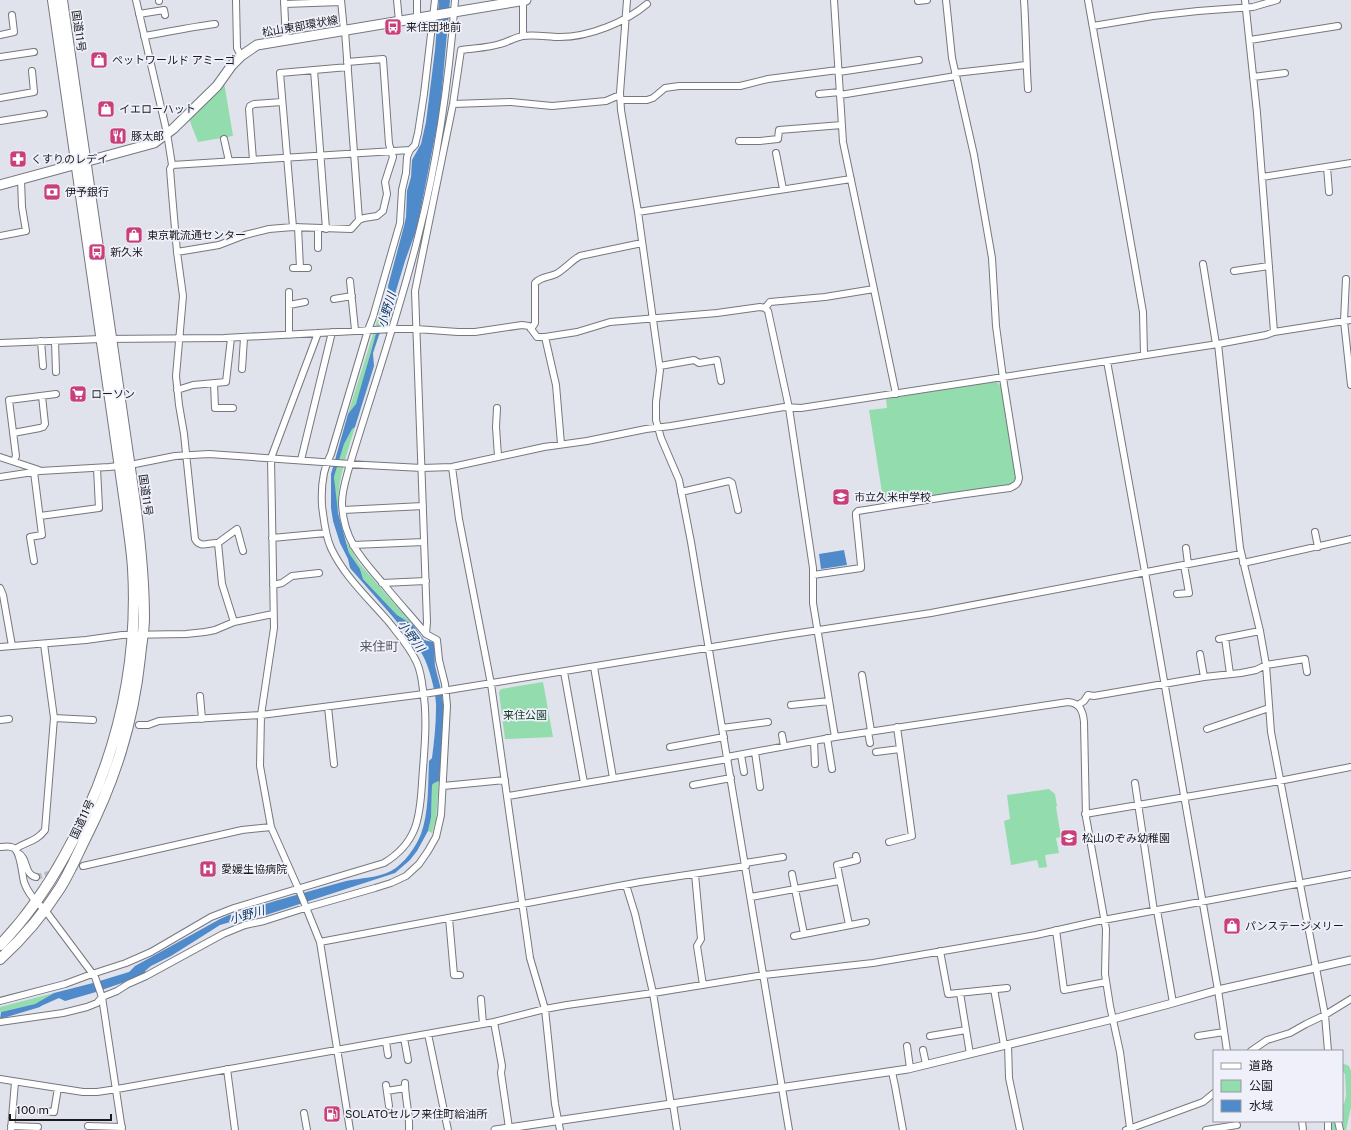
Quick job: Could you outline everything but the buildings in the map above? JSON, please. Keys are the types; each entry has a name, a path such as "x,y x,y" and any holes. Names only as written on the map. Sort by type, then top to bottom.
{"highway":[{"name":"国道11号","path":"0,945 21,922 52,878 79,830 102,778 115,739 138,634 144,619 142,564 130,465 106,339 76,164 52,0"},
{"name":"国道11号","path":"0,959 45,910 61,887 70,870 98,812 113,776 125,740 135,696 138,634 133,568 119,466 86,161 62,0"}],"main road":[{"name":"松山東部環状線","path":"0,185 154,143 167,133 217,86 232,65 241,56 257,45 454,12 498,2 524,0"}],"street":[{"path":"136,0 167,133 172,165 170,169 177,252 183,296 176,376 184,434 195,539 200,545 213,542 218,543 237,529 243,551"},
{"path":"236,0 237,48 241,56"},
{"path":"398,0 399,21"},
{"path":"417,0 417,18"},
{"path":"0,1001 65,984 126,963 151,952 199,923 222,912 384,864 397,854 409,841 416,827 420,811 426,719 426,694 422,678 418,664 407,645 340,563 331,547 326,533 322,485 327,462 373,317 400,223 402,190 406,173 407,157 410,150 415,145 418,133 435,0"},
{"path":"0,1022 63,1013 87,1007 96,1003 102,995 117,991 222,934 305,906 391,883 406,876 419,864 436,837 441,815 447,728 445,691 437,640 426,634 358,555 346,528 343,510 343,491 349,464 418,237 432,177 444,107 455,0"},
{"path":"523,36 524,0"},
{"path":"627,0 620,98 660,366 656,410 658,428 679,480 691,542 789,1130"},
{"path":"834,0 843,142 896,394"},
{"path":"918,2 928,0"},
{"path":"813,575 861,568 856,516 858,511 935,500 965,493 1010,488 1016,485 1019,478 996,326 992,258 974,155 955,75 946,0"},
{"path":"1024,0 1028,89"},
{"path":"1088,0 1143,312 1144,355"},
{"path":"1246,0 1274,332"},
{"path":"1093,26 1191,12 1247,8 1277,0"},
{"path":"286,41 284,2 341,1 348,64 359,220"},
{"path":"426,634 426,581 415,284 435,193 461,50 500,45 523,36 571,37 599,30 626,19 648,4"},
{"path":"139,14 164,10 165,16"},
{"path":"0,34 14,32 12,15"},
{"path":"144,36 189,27 215,24"},
{"path":"1250,40 1338,26"},
{"path":"0,57 34,52"},
{"path":"177,252 219,245 245,235 269,229 296,227 318,229 352,229 359,220 377,216 383,212 387,194 386,182 392,157 383,59 314,70 280,73 286,158 296,227 297,268 308,268"},
{"path":"452,104 512,102 552,106 606,101 615,97 646,100 653,98 665,88 679,86 740,86 768,79 919,60"},
{"path":"819,94 840,94 1026,65"},
{"path":"314,70 326,228"},
{"path":"0,98 34,92 32,71"},
{"path":"1253,77 1285,73"},
{"path":"253,160 250,106 254,104 282,102"},
{"path":"0,121 44,114"},
{"path":"739,141 778,139 779,130 842,125"},
{"path":"224,139 229,161"},
{"path":"172,165 410,150"},
{"path":"776,153 783,189"},
{"path":"1262,177 1351,163"},
{"path":"1327,166 1329,192"},
{"path":"0,236 26,231 22,207 21,179"},
{"path":"638,212 783,189 851,180"},
{"path":"318,229 318,248"},
{"path":"531,329 535,323 535,283 540,278 554,275 572,260 580,256 642,243"},
{"path":"1203,264 1217,344 1241,554 1260,631 1266,665 1271,732 1317,968 1328,1034 1328,1050"},
{"path":"1234,271 1269,266"},
{"path":"1346,279 1344,321 1351,385"},
{"path":"350,281 354,330"},
{"path":"0,343 106,339 179,340 244,338 354,330 390,329 475,332 522,325 529,326 537,337 545,337 577,332 610,322 637,318 653,318 765,308 770,302 825,297 874,289"},
{"path":"289,292 289,335"},
{"path":"334,299 352,296"},
{"path":"289,305 305,302"},
{"path":"765,308 768,310 789,408 813,568 813,603 835,737"},
{"path":"0,477 37,471 130,465 186,454 228,454 349,464 452,468 524,450 587,441 748,412 784,407 801,408 1003,378 1217,344 1266,335 1274,332 1351,320"},
{"path":"301,460 332,332"},
{"path":"318,333 271,458 274,628 261,715 260,766 270,827 320,942 336,1050 350,1130"},
{"path":"545,337 556,386 561,444"},
{"path":"177,390 193,385 226,382 231,338"},
{"path":"242,369 244,338"},
{"path":"41,341 43,366"},
{"path":"55,341 56,372"},
{"path":"660,366 694,360 699,363 717,360 721,381"},
{"path":"1107,361 1165,685 1218,990 1227,1050"},
{"path":"214,383 215,408 229,410"},
{"path":"14,461 16,456 9,400 56,394"},
{"path":"13,433 43,427 45,424 42,396"},
{"path":"497,408 496,426 498,456"},
{"path":"0,457 14,461 37,471"},
{"path":"40,516 99,508 97,468"},
{"path":"452,468 459,519 491,684 530,958 544,1009 555,1104 560,1130"},
{"path":"34,561 30,537 42,535 37,471"},
{"path":"681,492 729,481 732,483 738,510"},
{"path":"343,510 423,506"},
{"path":"1315,532 1318,546"},
{"path":"272,538 326,533"},
{"path":"1244,563 1351,539"},
{"path":"353,545 424,542"},
{"path":"218,543 222,584 234,622"},
{"path":"1177,594 1189,593 1186,548"},
{"path":"139,725 148,725 159,721 261,715 426,694 491,684 931,613 1241,554"},
{"path":"273,585 282,583 292,576 319,573"},
{"path":"382,583 426,581"},
{"path":"0,588 3,594 12,646"},
{"path":"0,647 86,640 110,636 205,632 215,630 234,622 273,614"},
{"path":"1230,674 1222,639 1260,631"},
{"path":"44,644 54,718 45,830 40,837 21,845 17,851 24,883 29,894 45,910 93,975 102,995 122,1128 88,1126"},
{"path":"1200,654 1204,677"},
{"path":"1078,705 1084,701 1088,695 1094,696 1165,685 1204,677 1256,670 1266,665 1305,659 1307,672"},
{"path":"594,667 613,778"},
{"path":"564,672 584,783"},
{"path":"862,675 870,743"},
{"path":"200,696 202,719"},
{"path":"791,705 829,701"},
{"path":"508,796 727,758 827,738 1074,702 1078,705 1083,714 1085,814 1106,929 1104,962 1106,982 1120,1052 1128,1129 1203,1102 1213,1094"},
{"path":"328,707 334,764"},
{"path":"1207,729 1269,708"},
{"path":"54,718 93,720"},
{"path":"0,720 9,719"},
{"path":"722,728 768,722"},
{"path":"889,842 912,836 897,728"},
{"path":"782,735 784,746"},
{"path":"670,747 724,738"},
{"path":"827,738 832,769"},
{"path":"814,741 815,764"},
{"path":"876,752 900,749"},
{"path":"755,752 760,787"},
{"path":"741,755 744,772"},
{"path":"1085,814 1281,781 1351,767"},
{"path":"693,785 731,778"},
{"path":"443,786 505,780"},
{"path":"1135,783 1173,1003"},
{"path":"83,866 242,830 270,827"},
{"path":"0,847 11,846 22,855 29,873 36,877"},
{"path":"849,925 837,865 857,860 856,856"},
{"path":"320,942 783,857"},
{"path":"695,874 701,939 697,946 703,985"},
{"path":"792,874 804,934"},
{"path":"0,1079 83,1092 97,1092 117,1089 494,1022 544,1009 653,993 764,974 873,962 940,951 1351,874"},
{"path":"751,897 839,881"},
{"path":"626,885 635,914 653,993 677,1130"},
{"path":"449,918 454,975 460,974"},
{"path":"794,936 866,922"},
{"path":"1056,930 1064,990 1106,982"},
{"path":"940,951 948,994 1007,988"},
{"path":"495,1130 892,1072 1113,1019 1218,990 1351,960"},
{"path":"994,989 1006,1045 1009,1078 1020,1130"},
{"path":"960,993 970,1054"},
{"path":"481,999 483,1024"},
{"path":"1252,1050 1267,1040 1290,1033 1325,1015 1351,999"},
{"path":"494,1022 502,1066 501,1073 509,1128"},
{"path":"930,1036 966,1030"},
{"path":"1198,1036 1224,1032"},
{"path":"428,1034 448,1130"},
{"path":"404,1038 408,1060"},
{"path":"386,1042 388,1055"},
{"path":"907,1046 910,1068"},
{"path":"923,1050 926,1064"},
{"path":"227,1069 235,1130"},
{"path":"892,1072 896,1086 903,1130"},
{"path":"15,1082 11,1128 38,1127"},
{"path":"389,1106 386,1088 405,1086 409,1130"},
{"path":"41,1111 54,1112 58,1088"},
{"path":"304,1114 307,1130"},
{"path":"1206,1130 1237,1126"}],"green space":[{"path":"224,82 233,136 198,142 189,119 216,94"},
{"path":"388,286 389,294 386,310 373,344 361,391 355,405 348,414"},
{"path":"996,381 1001,386 1017,476 1015,482 1010,485 962,491 941,496 884,505 869,410 887,408 886,399"},
{"path":"355,427 340,483 338,505 339,517 334,477 344,444 352,428"},
{"path":"346,541 359,563 413,625 397,615 363,579 360,569 349,553"},
{"name":"来住公園","path":"543,682 553,737 505,739 499,692 501,689"},
{"path":"439,781 436,819 432,833 428,831 431,818 432,785"},
{"path":"1049,789 1055,794 1057,806 1061,837 1056,838 1059,853 1045,855 1047,867 1039,868 1037,860 1011,865 1004,821 1010,819 1007,795"},
{"path":"54,993 35,1004 0,1012 0,1007"},
{"path":"1343,1063 1349,1066 1351,1071 1351,1107 1346,1130 1331,1130 1331,1122 1343,1122 1343,1106 1346,1096 1345,1074 1343,1072"}],"water":[{"name":"小野川","path":"439,0 450,0 440,111 417,228 405,261 386,324 379,335 373,353 374,366 355,427 352,429 344,444 334,477 338,513 349,553 360,569 363,579 397,615 413,625 424,640 433,642 434,645 435,666 441,689 444,723 439,781 432,785 431,818 428,831 417,851 410,860 395,873 266,915 248,917 220,925 171,956 151,966 145,971 146,973 96,992 65,1001 59,998 40,1007 0,1019 1,1012 35,1004 54,993 129,972 135,966 229,915 245,912 261,905 346,881 375,876 391,871 405,860 413,850 421,834 427,807 429,761 432,758 436,714 436,702 431,678 426,662 420,651 393,617 350,568 333,521 331,508 331,474 348,414 356,404 376,334 382,322 389,293 388,286 406,217 407,191 411,177 412,160 421,144 426,122 435,50"},
{"path":"844,550 847,565 821,569 819,554"}],"tunnel":[{"path":"36,877 83,866"}],"place":[{"name":"来住団地前","path":"393,27"},
{"name":"ペットワールド アミーゴ","path":"99,60"},
{"name":"イエローハット","path":"106,109"},
{"name":"豚太郎","path":"118,136"},
{"name":"くすりのレデイ","path":"18,159"},
{"name":"伊予銀行","path":"52,192"},
{"name":"東京靴流通センター","path":"134,235"},
{"name":"新久米","path":"97,252"},
{"name":"ローソン","path":"78,394"},
{"name":"市立久米中学校","path":"841,497"},
{"name":"松山のぞみ幼稚園","path":"1069,838"},
{"name":"愛媛生協病院","path":"208,869"},
{"name":"パンステージメリー","path":"1232,926"},
{"name":"SOLATOセルフ来住町給油所","path":"332,1114"}],"district":[{"name":"来住町","path":"379,646"}]}
